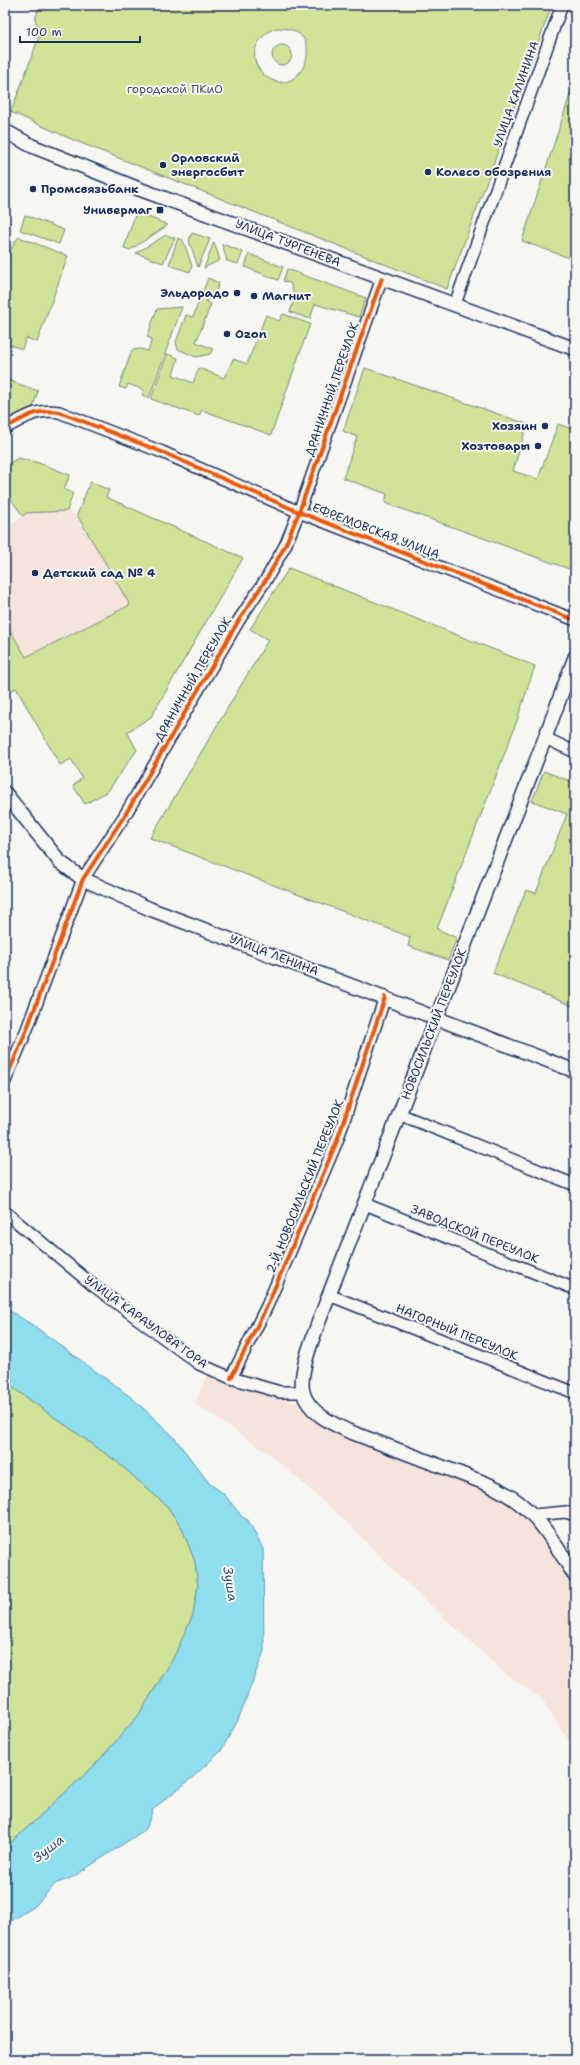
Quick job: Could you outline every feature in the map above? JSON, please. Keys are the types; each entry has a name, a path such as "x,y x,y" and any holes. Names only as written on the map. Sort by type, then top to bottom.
{"main road":[{"name":"УЛИЦА ТУРГЕНЕВА","path":"5,131 32,146 140,189 575,349"},
{"name":"НОВОСИЛЬСКИЙ ПЕРЕУЛОК","path":"303,1392 302,1372 329,1296 575,657"},
{"name":"УЛИЦА ЛЕНИНА","path":"5,793 60,862 83,879 150,909 385,997 575,1071"},
{"path":"303,1392 317,1413 327,1421 348,1431 499,1489 523,1504 553,1540 575,1576"}],"street":[{"name":"УЛИЦА КАЛИНИНА","path":"455,304 562,5"},
{"name":"ДРАНИЧНЫЙ ПЕРЕУЛОК","path":"5,1081 27,1029 83,879 125,815 239,620 267,578 285,546 299,512 382,278"},
{"name":"ЕФРЕМОВСКАЯ УЛИЦА","path":"5,428 36,412 47,410 59,412 162,452 299,512 575,620"},
{"path":"545,738 575,752"},
{"name":"2-Й НОВОСИЛЬСКИЙ ПЕРЕУЛОК","path":"231,1378 267,1306 337,1141 385,997"},
{"path":"400,1114 575,1185"},
{"name":"ЗАВОДСКОЙ ПЕРЕУЛОК","path":"365,1204 575,1289"},
{"name":"УЛИЦА КАРАУЛОВА ГОРА","path":"5,1212 94,1286 193,1359 231,1378 280,1392 303,1392"},
{"name":"НАГОРНЫЙ ПЕРЕУЛОК","path":"329,1296 575,1393"},
{"path":"533,1515 566,1512 575,1515"}],"shaded area":[{"path":"67,511 77,515 130,605 26,657 5,622 5,529 26,513"},
{"path":"208,1372 299,1404 314,1420 337,1435 487,1491 518,1508 535,1525 575,1589 575,1750 542,1699 505,1673 405,1582 346,1521 271,1455 195,1404"}],"green space":[{"name":"городской ПКиО","path":"40,5 552,5 447,289 71,139 11,112 40,34 35,19","holes":["276,28 294,31 304,39 307,51 305,63 298,74 289,81 276,82 263,74 258,67 255,61 256,47 259,41 269,31"]},
{"path":"282,45 289,48 292,55 289,62 282,65 275,62 272,55 275,48"},
{"path":"575,80 575,260 522,241"},
{"path":"136,212 168,225 130,250 124,248"},
{"path":"25,215 64,230 59,244 20,230"},
{"path":"192,233 210,239 198,267 189,240"},
{"path":"166,235 175,238 163,263 136,253"},
{"path":"19,237 68,256 37,342 26,338 22,349 5,343 4,303 6,271 13,245"},
{"path":"178,238 183,240 192,266 190,272 169,265"},
{"path":"214,242 220,260 204,268"},
{"path":"222,244 243,252 238,264 227,261"},
{"path":"249,254 283,267 278,280 245,267"},
{"path":"287,269 366,298 359,317 315,304 310,319 290,312 295,297 290,283 283,281"},
{"path":"208,278 219,283 215,294 210,292 206,302 211,304 196,342 213,349 210,354 196,357 178,349 176,342 186,315 193,317"},
{"path":"182,307 149,398 142,395 144,390 128,384 126,389 119,387 132,350 140,349 148,351 152,339 147,337 157,309"},
{"path":"283,314 310,324 271,435 202,410 199,416 151,399 167,354 178,358 173,375 193,383 199,368 224,378 233,359 247,364 266,315 279,321"},
{"path":"365,368 527,424 513,471 538,479 558,424 575,430 575,539 572,549 575,550 575,571 385,503 387,494 343,478 357,437 343,431"},
{"path":"5,379 38,391 33,407 6,422"},
{"path":"18,458 39,463 70,475 64,489 73,493 67,511 26,513 23,516 5,491 5,466"},
{"path":"90,482 109,490 106,497 243,558 151,717 127,732 137,750 108,791 85,804 73,786 82,778 71,759 60,765 16,688 7,692 5,690 5,622 26,657 130,605 77,515"},
{"path":"289,568 535,666 514,729 437,929 457,938 448,960 408,946 410,937 150,838 268,640 250,629"},
{"path":"544,771 575,783 575,1007 493,973 526,890 536,893 567,814 532,801"},
{"path":"5,1382 116,1461 167,1506 182,1528 195,1562 198,1586 193,1615 173,1659 138,1716 94,1766 5,1848"}],"water":[{"name":"Зуша","path":"5,1308 34,1326 132,1398 173,1436 209,1483 224,1494 242,1517 248,1520 263,1549 264,1651 238,1720 221,1751 193,1777 153,1809 146,1829 73,1877 55,1884 35,1906 5,1925 5,1848 94,1766 138,1716 173,1659 193,1615 198,1586 195,1562 182,1528 167,1506 116,1461 5,1382"}],"cycle path":[{"path":"5,1081 27,1029 83,879 125,815 239,620 267,578 285,546 299,512 382,278"},
{"path":"5,428 25,417 37,413 44,411 59,412 162,452 299,512 575,620"},
{"path":"231,1378 267,1306 337,1141 385,997"}],"place":[{"name":"Орловский энергосбыт","path":"163,165"},
{"name":"Колесо обозрения","path":"428,172"},
{"name":"Промсвязьбанк","path":"33,189"},
{"name":"Универмаг","path":"160,210"},
{"name":"Эльдорадо","path":"237,293"},
{"name":"Магнит","path":"254,296"},
{"name":"Ozon","path":"227,334"},
{"name":"Хозяин","path":"545,426"},
{"name":"Хозтовары","path":"538,446"},
{"name":"Детский сад № 4","path":"35,573"}]}
